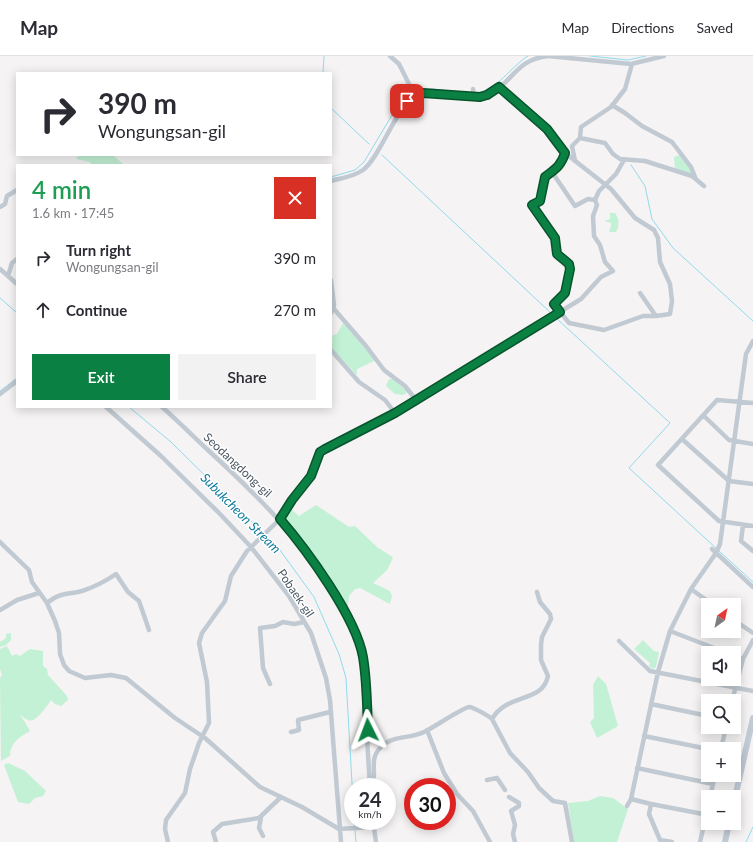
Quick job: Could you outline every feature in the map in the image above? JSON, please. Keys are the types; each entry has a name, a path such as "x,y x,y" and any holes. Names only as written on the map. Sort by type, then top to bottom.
{"street":[{"path":"390,56 399,64 414,93"},
{"path":"332,181 348,177 364,169 372,159 403,106 414,93 474,96 487,95 499,87 526,62 538,57 548,56 632,64 664,56"},
{"path":"575,161 572,146 580,138 582,126 612,106 625,89 632,64"},
{"path":"499,87 547,129 565,153 606,185 630,213 652,228 658,238 660,262 670,284 672,301 670,314 643,316 604,330 569,323 556,314 554,304 565,293 570,269 569,264 557,254 555,238 532,205 540,201 545,177 562,162 565,153"},
{"path":"472,89 474,96"},
{"path":"612,106 625,113 642,126 672,142 691,167 695,177 704,186"},
{"path":"580,138 603,142 613,154 624,160 645,161 695,177"},
{"path":"168,842 165,830 166,820 185,793 190,769 209,723 207,682 200,648 200,638 204,628 225,601 231,576 252,546 279,520 292,500 311,476 320,452 395,413 581,299 601,277 613,271 605,262 600,245 594,236 593,216 597,205 595,200 599,191 616,174 624,160"},
{"path":"552,172 575,206 588,199 595,200"},
{"path":"0,207 5,204 7,196 16,191"},
{"path":"8,276 12,263 16,260"},
{"path":"0,269 16,283"},
{"path":"640,293 656,316"},
{"path":"332,311 366,346 384,370 405,386 416,400"},
{"path":"627,806 630,799 658,672 670,631 691,589 716,553 720,544 746,354 753,341"},
{"path":"332,351 361,384 385,400 395,413"},
{"path":"0,394 16,382"},
{"path":"753,403 717,400 658,465 719,521 753,526"},
{"name":"Pobaek-gil","path":"107,408 175,469 252,546 289,596 310,632 324,673 330,712 341,842"},
{"name":"Seodangdong-gil","path":"163,408 237,475 279,520 320,573 342,607 357,638 362,656 370,778"},
{"path":"704,416 729,440 753,444"},
{"path":"682,439 729,481 753,484"},
{"path":"743,524 741,541 753,551"},
{"path":"0,542 29,570 32,582 39,594 47,603 59,634 59,650 62,660 69,670 85,678 111,675 126,678 175,718 203,736 256,784 340,829 344,829"},
{"path":"712,549 753,587"},
{"path":"47,603 59,595 82,591 96,586 116,574 128,592 139,599 149,630"},
{"path":"691,589 703,598"},
{"path":"492,719 508,703 538,692 546,683 548,676 541,660 541,646 542,637 551,618 550,614 540,602 537,592"},
{"path":"0,610 17,600 39,594"},
{"path":"270,684 263,668 260,628 275,626 283,622 294,624 304,622"},
{"path":"741,625 753,633"},
{"path":"670,631 710,646"},
{"path":"741,666 753,640"},
{"path":"619,642 650,671 701,680"},
{"path":"733,694 735,686 753,691"},
{"path":"651,704 701,715"},
{"path":"374,778 373,761 380,747 387,742 427,730 448,719 464,708 468,707 478,710 492,719 510,753 528,772 539,788 552,801 565,803 572,842"},
{"path":"291,732 299,730 298,720 330,712"},
{"path":"737,790 753,718"},
{"path":"427,730 444,773 457,794 473,811 490,842"},
{"path":"644,736 701,748"},
{"path":"637,768 713,784 712,790"},
{"path":"487,780 497,778 505,790"},
{"path":"263,836 260,828 262,817 281,797"},
{"path":"509,797 519,803 519,806 511,811 515,825 513,834 515,842"},
{"path":"630,799 701,814"},
{"path":"651,804 649,814 660,840 672,842"},
{"path":"216,842 213,832 222,824 262,817"},
{"path":"374,830 376,842"},
{"path":"700,842 703,830"},
{"path":"725,842 728,830"}],"green space":[{"path":"682,154 696,173 692,175 675,170 674,157"},
{"path":"78,156 114,156 123,164 91,164 90,162 76,159"},
{"path":"610,213 615,213 618,220 616,232 609,232 611,223 604,221 610,219"},
{"path":"343,323 376,360 357,369 357,375 332,349 332,336 337,334"},
{"path":"389,379 393,379 408,392 403,395 395,394 386,386"},
{"path":"316,505 349,527 355,526 377,547 393,558 387,570 373,583 390,591 392,596 390,604 360,588 355,589 349,596 347,613 306,548 284,520 284,516 290,508 299,516"},
{"path":"11,633 11,640 6,645 0,647 0,642 6,638 6,634"},
{"path":"643,640 654,651 659,652 656,667 653,669 649,666 650,663 634,649"},
{"path":"7,646 12,656 16,654 20,656 30,649 43,651 43,666 47,669 48,675 67,696 68,700 61,706 55,704 51,700 41,714 31,721 20,714 30,731 13,744 10,751 10,756 1,761 0,678 2,675 0,669 0,649"},
{"path":"598,676 606,684 618,726 597,738 590,722 594,718 593,685"},
{"path":"8,763 25,771 46,791 43,796 35,798 29,804 18,802 4,765"},
{"path":"600,796 613,798 628,809 617,842 574,842 568,803 588,801"}],"waterway":[{"path":"323,72 324,56"},
{"path":"476,93 491,88 528,56"},
{"path":"590,56 628,60 646,56"},
{"path":"414,91 432,89 472,93"},
{"path":"332,177 355,170 364,162 398,105 405,96 411,92"},
{"path":"332,109 369,144"},
{"path":"382,155 552,314"},
{"path":"631,165 645,186 652,219 673,248 753,321"},
{"name":"Subukcheon Stream","path":"0,298 16,312"},
{"path":"555,317 670,423 629,468 717,549"},
{"path":"0,391 16,379"},
{"name":"Subukcheon Stream","path":"130,408 171,442 263,533"},
{"name":"Subukcheon Stream","path":"266,536 277,546 314,597 339,654 346,678 352,778"},
{"path":"719,551 753,582"},
{"path":"746,842 753,827"},
{"name":"Subukcheon Stream","path":"355,830 356,842"}],"route":[{"path":"368,730 364,672 362,656 357,638 342,607 306,552 280,519 292,500 309,480 320,452 395,413 560,312 554,304 565,293 570,269 569,264 557,254 555,250 557,246 555,238 532,205 540,201 542,184 545,177 556,170 562,162 565,153 547,129 499,87 491,93 480,97 423,93 418,94 407,101"}]}
